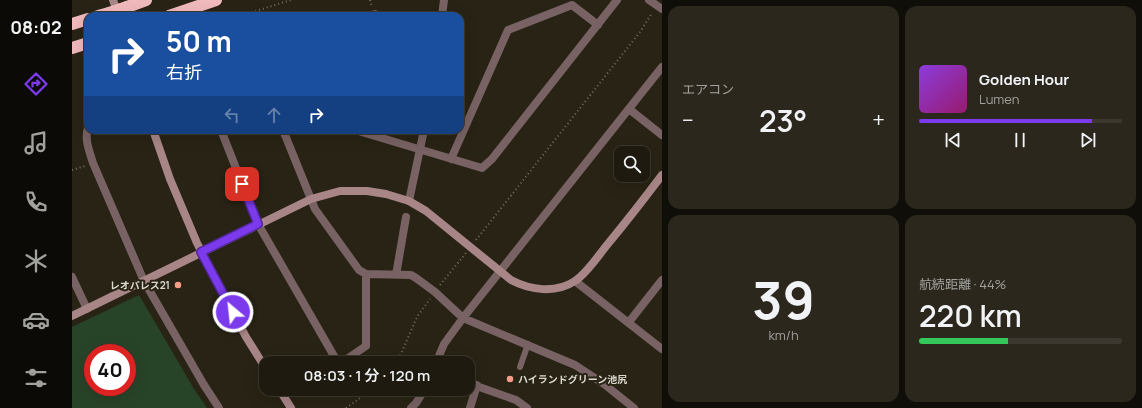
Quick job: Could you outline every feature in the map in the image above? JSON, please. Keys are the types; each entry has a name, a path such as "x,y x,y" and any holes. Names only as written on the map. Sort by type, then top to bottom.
{"highway":[{"path":"115,12 146,0"},
{"path":"181,12 216,0"},
{"path":"72,24 84,20"},
{"path":"72,48 84,44"}],"street":[{"path":"109,12 113,0"},
{"path":"442,12 444,0"},
{"path":"368,134 482,168 492,159 617,0"},
{"path":"464,130 508,30 572,5 598,25"},
{"path":"439,356 444,344 499,271 662,67"},
{"path":"629,109 662,135"},
{"path":"87,134 88,149 93,163 144,280 204,385 219,408"},
{"path":"154,134 170,179 201,252 246,337 259,358"},
{"path":"223,134 258,224 334,356"},
{"path":"285,134 315,209 359,270 366,274 411,275 435,292 463,318 575,365 604,384 634,408"},
{"path":"409,202 423,134"},
{"path":"451,159 462,134"},
{"path":"72,316 311,198 340,191 367,190 386,194 409,202 426,211 499,271 523,287 544,290 564,286 575,281 593,263 662,175"},
{"path":"396,275 406,217"},
{"path":"351,356 366,346 366,274"},
{"path":"72,277 87,309"},
{"path":"628,322 662,280"},
{"path":"575,281 662,349"},
{"path":"470,408 477,385 516,400 527,408"},
{"path":"283,396 291,408"},
{"path":"411,408 420,396"}],"lane":[{"path":"520,367 528,344"}],"path":[{"path":"253,12 291,0"},
{"path":"400,356 417,317 435,292 640,32 656,5"},
{"path":"72,170 93,163"},
{"path":"346,408 363,396"}],"green space":[{"path":"139,295 194,389 207,408 72,408 72,327"}],"place":[{"name":"レオパレス21","path":"178,285"},
{"name":"ハイランドグリーン池尻","path":"510,379"}],"route":[{"path":"233,312 201,252 258,224 242,184"}]}
